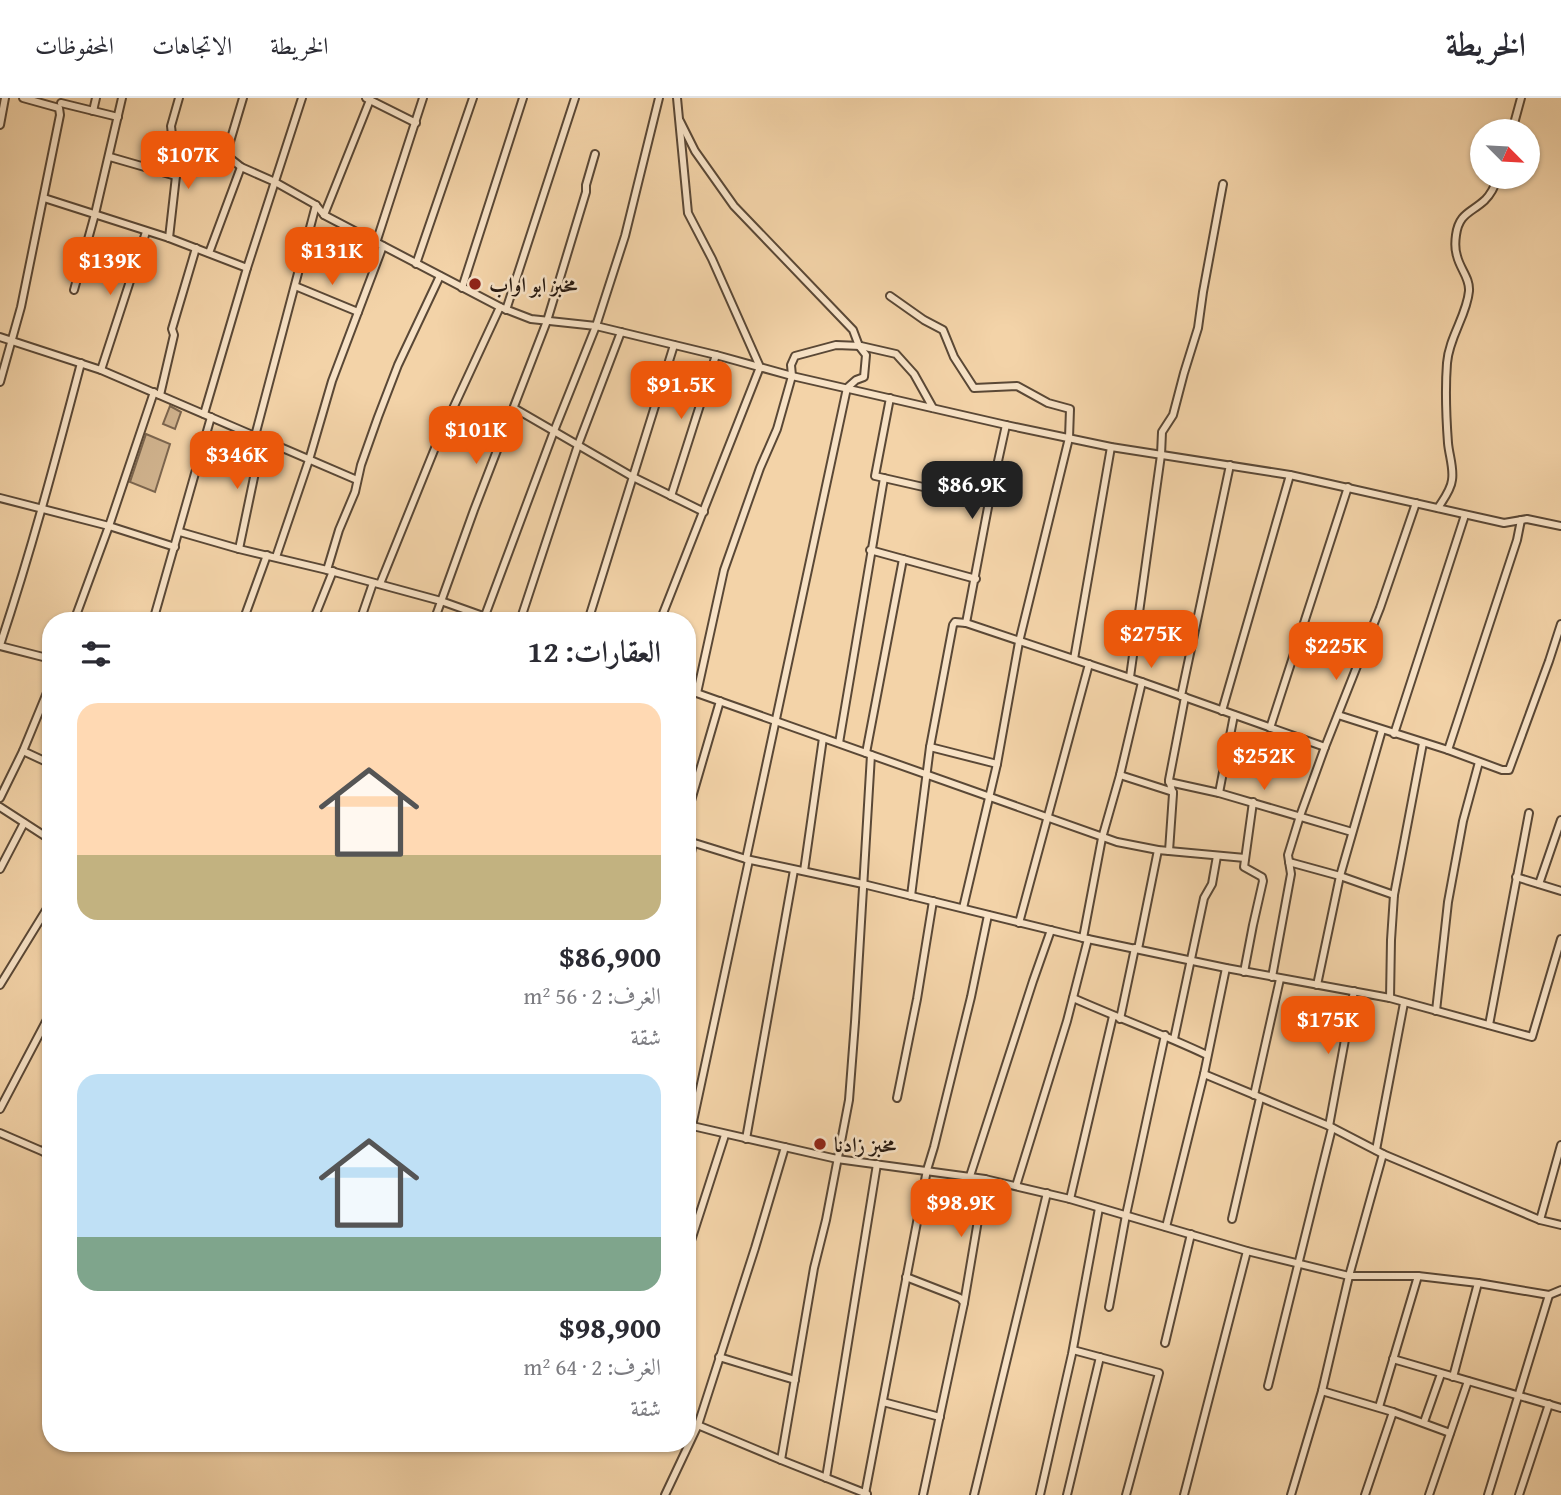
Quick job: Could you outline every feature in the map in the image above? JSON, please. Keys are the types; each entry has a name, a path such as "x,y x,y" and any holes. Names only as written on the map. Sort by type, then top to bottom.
{"street":[{"path":"0,125 5,98"},
{"path":"23,98 61,103 118,117"},
{"path":"93,111 96,98"},
{"path":"74,290 110,157 122,98"},
{"path":"179,98 170,126 172,135 226,155 241,167 316,205 324,215 503,309 531,319 621,332 792,376 1111,447 1290,475 1504,523 1534,519 1561,526"},
{"path":"226,155 243,98"},
{"path":"204,414 247,268 302,98"},
{"path":"275,557 309,460 332,381 358,313 423,98"},
{"path":"416,264 473,98"},
{"path":"462,288 523,98"},
{"path":"364,612 437,443 503,309 575,98"},
{"path":"487,612 596,327 625,236 659,98"},
{"path":"664,612 760,367 712,259 688,213 677,98"},
{"path":"1515,119 1521,98"},
{"path":"324,215 368,99 416,122"},
{"path":"0,382 19,316 61,114 61,103"},
{"path":"680,121 695,151 734,206 853,330 866,355 864,377 847,388 774,720 748,859 696,1098"},
{"path":"169,238 176,176 184,139"},
{"path":"437,612 547,321 586,192 594,154"},
{"path":"110,157 176,176"},
{"path":"209,253 241,167"},
{"path":"1130,677 1162,432 1173,415 1198,328 1223,184"},
{"path":"1438,508 1451,486 1453,477 1448,447 1447,361 1468,299 1469,288 1457,258 1456,234 1460,220 1485,200 1493,189"},
{"path":"44,198 169,238 247,268"},
{"path":"239,549 258,437 316,205"},
{"path":"100,370 146,232"},
{"path":"77,612 157,393 174,335 172,329 196,248"},
{"path":"316,612 377,416 440,276"},
{"path":"295,286 358,313"},
{"path":"890,296 943,330 954,357 974,388 1017,386 1048,403 1070,410 1069,438 1019,642 997,764 963,908"},
{"path":"523,612 578,445 621,332"},
{"path":"0,337 100,370 357,480"},
{"path":"591,612 674,345"},
{"path":"933,408 914,374 896,354 859,346 836,345 794,356 792,376 777,429 724,569 697,693 1102,838 1158,850 1245,858"},
{"path":"671,496 716,355"},
{"path":"42,657 0,645 43,509 81,363"},
{"path":"890,398 875,476 989,502"},
{"path":"514,408 633,477 704,512"},
{"path":"156,612 211,417"},
{"path":"966,623 1006,425"},
{"path":"1074,659 1111,447"},
{"path":"1169,851 1173,792 1169,782 1183,696 1230,465"},
{"path":"1222,711 1290,475"},
{"path":"839,743 884,478"},
{"path":"1270,728 1348,487"},
{"path":"0,499 109,526 175,547"},
{"path":"1272,977 1291,874 1289,850 1325,747 1380,608 1416,503"},
{"path":"1394,734 1465,515"},
{"path":"1448,750 1517,540 1521,520"},
{"path":"180,532 330,570 441,601 467,612"},
{"path":"870,550 975,579"},
{"path":"246,612 267,555"},
{"path":"781,1460 814,1268 849,1100 869,754 903,559"},
{"path":"911,896 930,747 955,622 966,623 1142,681 1325,747"},
{"path":"1338,715 1507,771 1511,768 1561,624"},
{"path":"1019,923 1089,664"},
{"path":"1016,1186 1073,998 1102,838 1142,681"},
{"path":"696,784 720,701"},
{"path":"0,798 42,705"},
{"path":"1219,793 1234,715"},
{"path":"1317,985 1340,876 1382,730"},
{"path":"804,872 823,738"},
{"path":"1390,998 1394,895 1423,743"},
{"path":"930,747 997,764"},
{"path":"23,751 42,760"},
{"path":"1437,1011 1448,902 1463,821 1479,762"},
{"path":"1120,775 1173,792"},
{"path":"1169,782 1253,802 1352,832"},
{"path":"1244,972 1263,881 1262,877 1244,867 1253,802"},
{"path":"0,807 42,834"},
{"path":"1489,1025 1529,813"},
{"path":"1539,884 1561,820"},
{"path":"0,869 24,823"},
{"path":"696,844 748,859 1086,938 1244,972 1390,998 1532,1037 1561,939"},
{"path":"1070,1199 1137,948 1158,850"},
{"path":"1174,1039 1204,898 1212,884 1217,856"},
{"path":"1289,862 1394,895"},
{"path":"747,1139 794,870"},
{"path":"1516,877 1561,891"},
{"path":"897,1098 933,901"},
{"path":"698,1425 867,1494 927,1170 971,997 988,915"},
{"path":"0,985 42,917"},
{"path":"970,1176 1051,930"},
{"path":"1166,1227 1226,968"},
{"path":"1232,1219 1280,979"},
{"path":"1268,1386 1330,1127 1354,991"},
{"path":"1073,998 1207,1055"},
{"path":"1376,1150 1404,1003"},
{"path":"0,1109 42,1029"},
{"path":"1109,1307 1165,1035"},
{"path":"1203,1074 1540,1220 1561,1224"},
{"path":"696,1128 837,1159 970,1176 1047,1193 1247,1251 1349,1276 1418,1276 1549,1295 1561,1290"},
{"path":"0,1133 42,1151"},
{"path":"696,1225 725,1135"},
{"path":"1540,1220 1561,1145"},
{"path":"696,1429 785,1147"},
{"path":"1291,1495 1322,1391 1349,1276 1384,1154"},
{"path":"826,1478 877,1164"},
{"path":"923,1495 964,1303 985,1179"},
{"path":"974,1495 1047,1193"},
{"path":"1040,1495 1073,1350 1099,1208"},
{"path":"1165,1343 1191,1234"},
{"path":"1184,1495 1247,1251"},
{"path":"1379,1407 1418,1276"},
{"path":"906,1277 959,1297 964,1303"},
{"path":"1453,1377 1478,1283"},
{"path":"1488,1495 1549,1295"},
{"path":"1073,1350 1159,1373 1126,1495"},
{"path":"719,1357 795,1380"},
{"path":"1067,1495 1100,1357"},
{"path":"1393,1359 1561,1408"},
{"path":"1424,1422 1441,1374"},
{"path":"1429,1495 1468,1381"},
{"path":"1322,1391 1379,1407 1450,1433"},
{"path":"883,1402 940,1418"},
{"path":"1519,1495 1549,1404"},
{"path":"1365,1495 1393,1412"},
{"path":"665,1495 685,1452"}],"shaded area":[{"path":"170,406 181,412 175,429 163,424"},
{"path":"146,434 170,444 155,492 130,482"}],"place":[{"name":"مخبز ابو اواب","path":"475,284"},
{"name":"مخبز زادنا","path":"820,1144"}]}
